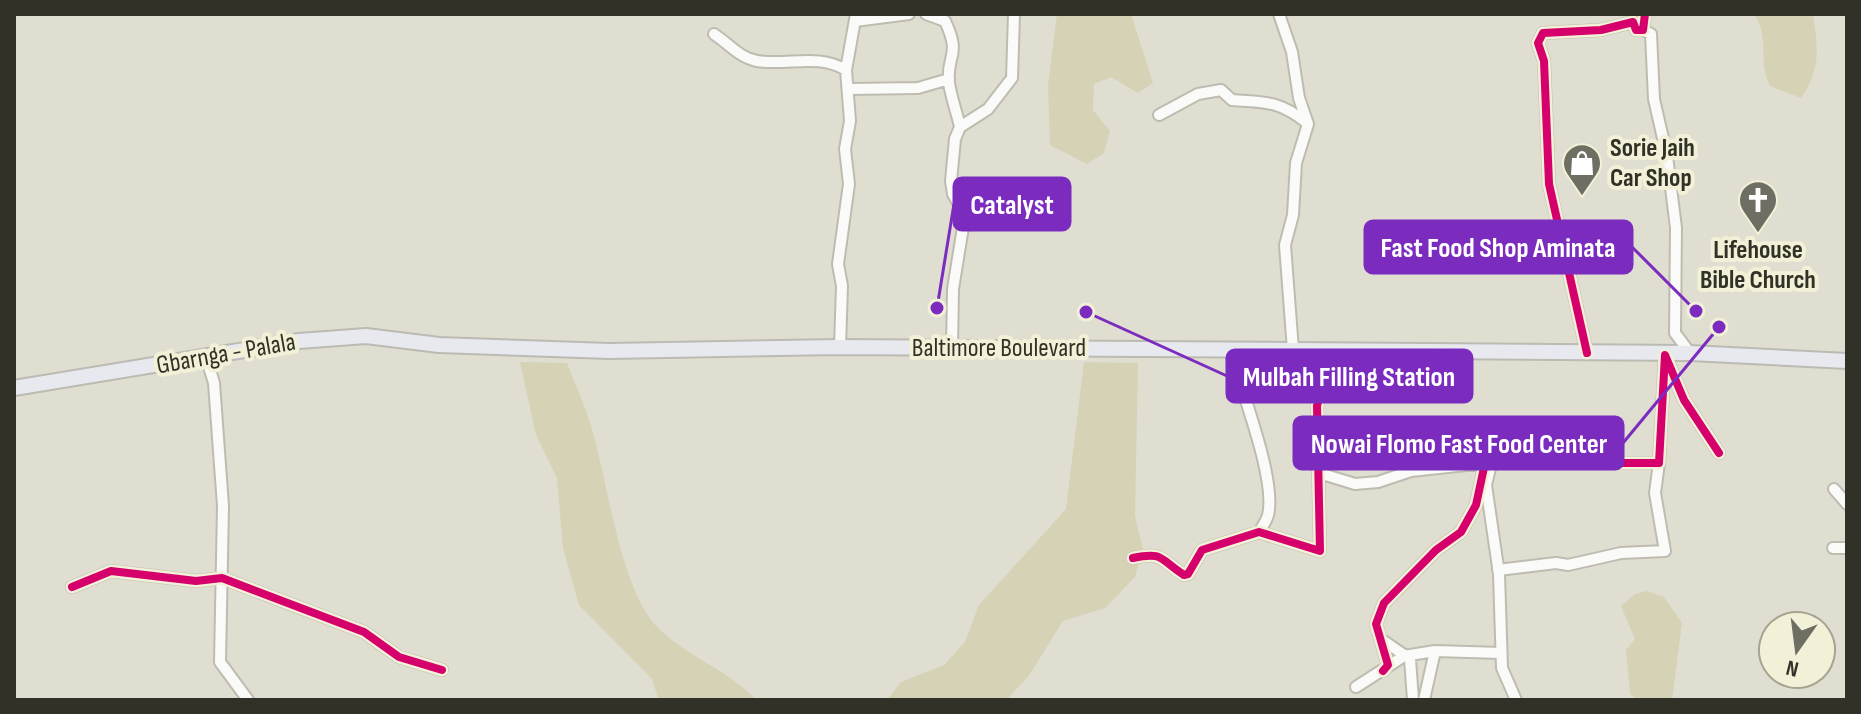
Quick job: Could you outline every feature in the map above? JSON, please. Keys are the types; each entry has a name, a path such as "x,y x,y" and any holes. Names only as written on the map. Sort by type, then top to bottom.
{"highway":[{"name":"Gbarnga - Palala","path":"14,388 299,341 366,336 439,345"},
{"name":"Baltimore Boulevard","path":"439,345 609,351 840,347 1690,353 1847,361"}],"street":[{"path":"840,347 842,286 838,264 849,184 845,149 850,121 846,70 856,18 909,14"},
{"path":"926,14 945,21 953,39 955,49 949,79 960,127"},
{"path":"952,348 953,289 965,215 953,194 951,181 955,139 960,127 988,109 1012,78 1014,14"},
{"path":"1643,30 1645,14"},
{"path":"1280,15 1292,52 1299,98 1308,124 1296,163 1293,215 1285,245 1293,350"},
{"path":"1587,353 1549,184 1544,61 1538,43 1543,33 1591,31 1633,22 1636,30 1651,34 1654,99 1674,199 1675,333 1690,353"},
{"path":"714,34 740,55 758,61 832,61 846,70"},
{"path":"848,89 918,88 949,79"},
{"path":"1159,115 1198,94 1221,90 1232,100 1268,101 1289,109 1308,124"},
{"path":"1230,349 1245,404 1259,438 1269,514 1259,532"},
{"path":"1665,355 1684,400 1719,453"},
{"path":"1498,570 1556,563 1568,565 1635,551 1665,551 1655,493 1665,355"},
{"path":"206,357 217,410 222,578 220,662 248,700"},
{"path":"1133,558 1152,554 1161,556 1184,575 1188,574 1202,550 1212,544 1259,532 1320,551 1317,406 1326,367"},
{"path":"1319,473 1355,484 1378,482 1411,471 1488,464 1659,463"},
{"path":"1488,464 1486,485 1503,632 1502,668 1516,700"},
{"path":"1383,671 1388,665 1376,624 1384,603 1436,550 1461,532 1476,505 1488,464"},
{"path":"1834,489 1847,504"},
{"path":"1833,548 1847,548"},
{"path":"72,587 111,571 196,581 222,578 364,632 399,657 442,670"},
{"path":"1379,638 1410,659 1413,700"},
{"path":"1356,687 1404,656 1435,651 1501,653"},
{"path":"1424,700 1435,651"}],"shaded area":[{"path":"1057,14 1131,14 1153,83 1138,93 1111,77 1094,84 1093,110 1110,131 1104,153 1087,164 1050,145 1048,85"},
{"path":"1754,14 1813,14 1815,68 1801,98 1770,86 1764,67 1762,33"},
{"path":"520,362 567,363 591,426 624,561 645,610 669,638 733,680 756,700 659,700 652,679 579,605 563,548 557,478 536,435"},
{"path":"1084,362 1138,363 1135,516 1143,549 1135,577 1105,608 1063,621 1028,677 1006,700 887,700 901,682 944,665 965,642 979,605 1066,509"},
{"path":"1647,591 1664,597 1682,623 1672,700 1639,700 1630,694 1626,650 1635,639 1621,606 1635,594"}],"cycle path":[{"path":"1587,353 1549,184 1544,61 1538,43 1543,33 1601,30 1633,22 1636,30 1643,30 1645,14"},
{"path":"1383,671 1388,665 1376,624 1384,603 1436,550 1461,532 1476,505 1485,463 1659,463 1665,355 1684,400 1719,453"},
{"path":"1133,558 1156,556 1184,575 1188,574 1202,550 1259,532 1320,551 1317,406 1326,367"},
{"path":"72,587 111,571 196,581 222,578 364,632 399,657 442,670"}],"place":[{"name":"Sorie Jaih Car Shop","path":"1582,197"},
{"name":"Lifehouse Bible Church","path":"1758,234"},
{"name":"Catalyst","path":"937,308"},
{"name":"Fast Food Shop Aminata","path":"1696,311"},
{"name":"Mulbah Filling Station","path":"1086,312"},
{"name":"Nowai Flomo Fast Food Center","path":"1719,327"}]}
